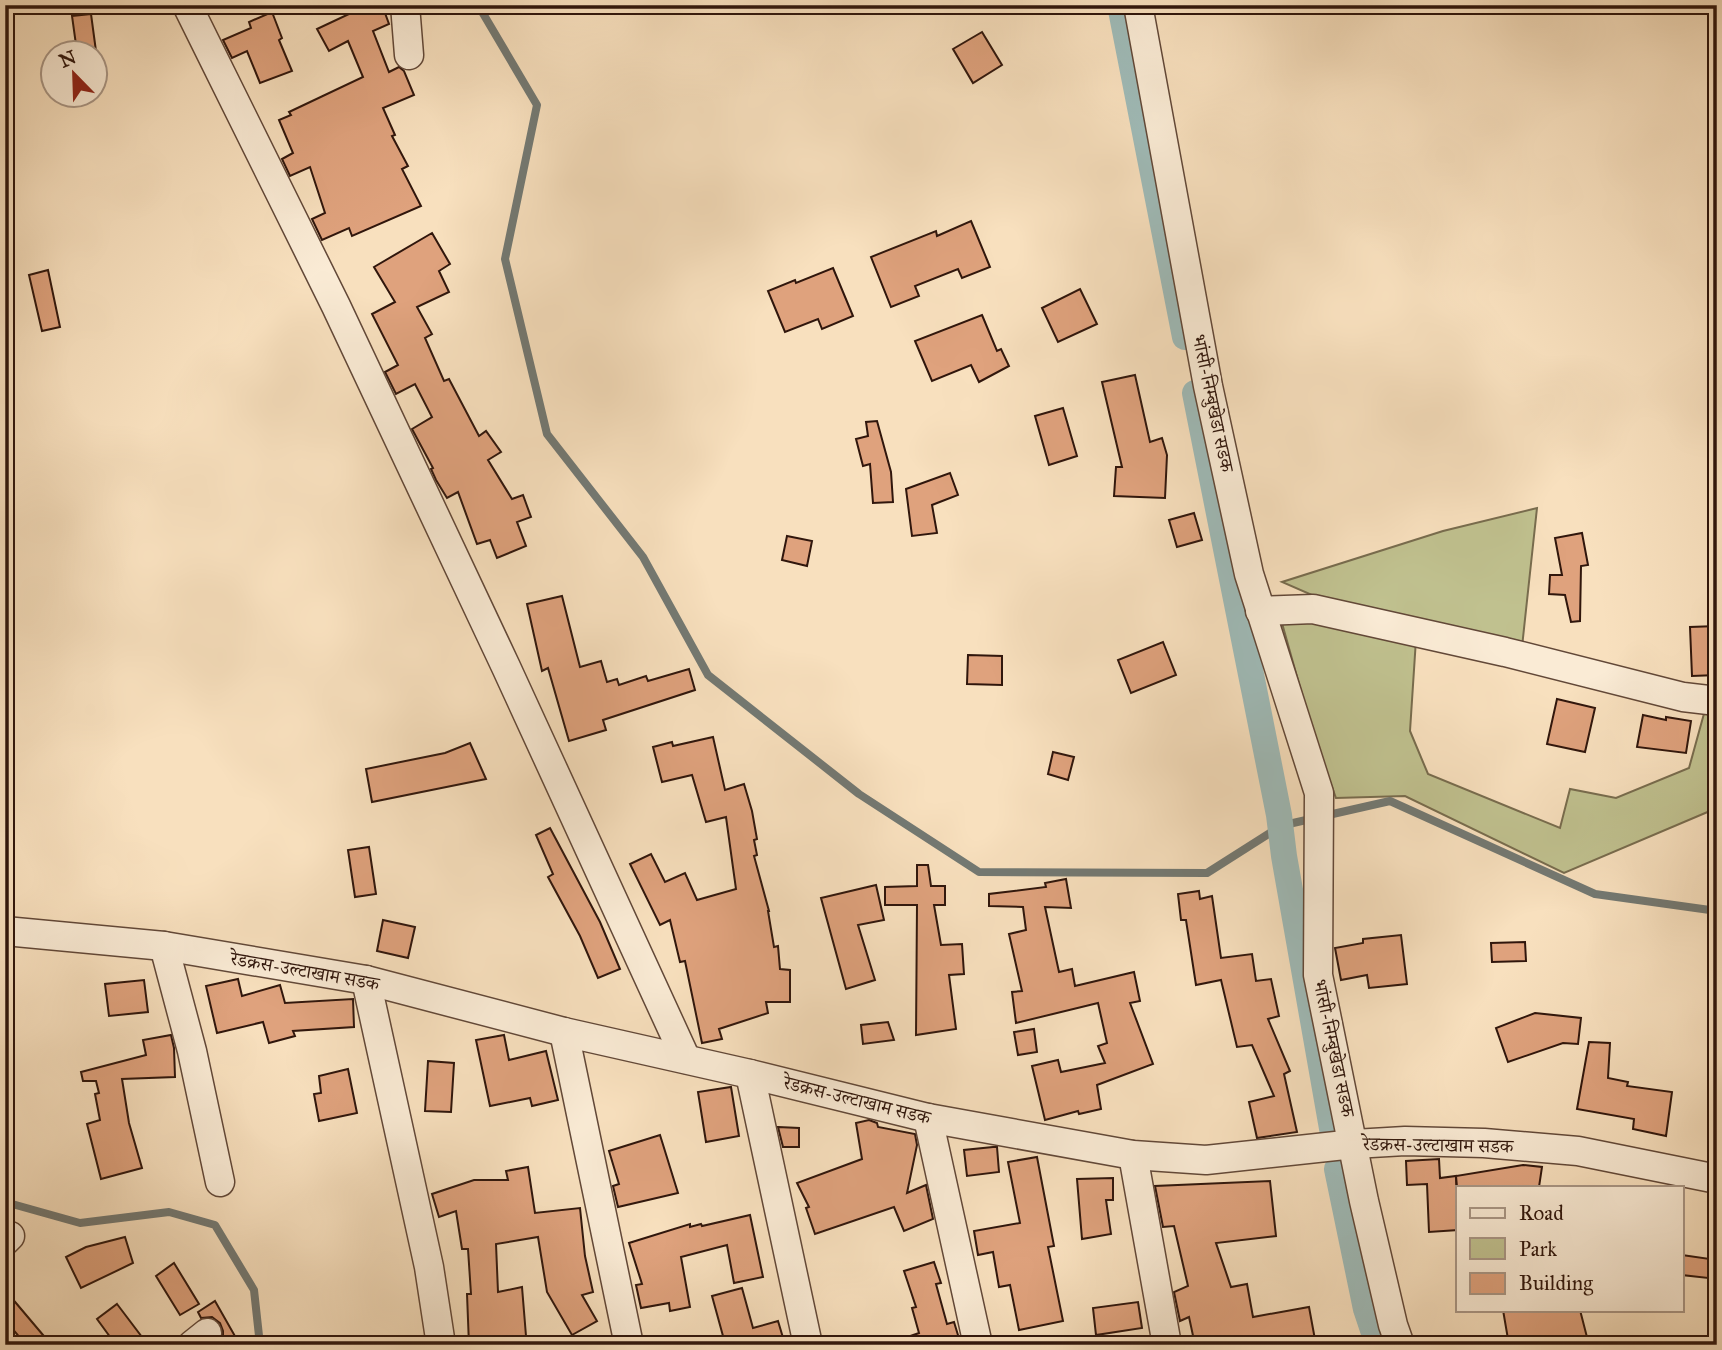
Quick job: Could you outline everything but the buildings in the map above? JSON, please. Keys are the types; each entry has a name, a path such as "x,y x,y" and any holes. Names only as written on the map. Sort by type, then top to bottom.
{"street":[{"path":"187,5 330,293 686,1059"},
{"path":"405,5 410,55"},
{"name":"भांसी-निम्बुखेडा सडक","path":"1138,5 1208,386 1250,574 1319,793 1318,975 1393,1325 1400,1345"},
{"path":"1260,611 1313,609 1505,652 1683,697 1717,701"},
{"name":"रेडक्रस-उल्टाखाम सडक","path":"5,931 164,946 366,980 564,1032 928,1118 1133,1155 1206,1160 1354,1144 1405,1141 1484,1143 1578,1151 1715,1174"},
{"path":"164,946 192,1051 220,1182"},
{"path":"366,980 429,1267 441,1345"},
{"path":"564,1032 629,1345"},
{"path":"750,1074 808,1345"},
{"path":"928,1118 978,1345"},
{"path":"1133,1155 1167,1345"}],"green space":[{"path":"1537,508 1522,647 1344,609 1282,582 1443,531"},
{"path":"1280,616 1416,639 1410,731 1428,774 1560,828 1570,789 1616,798 1689,768 1705,710 1717,710 1717,808 1564,873 1405,796 1336,798 1315,741"}],"waterway":[{"path":"478,5 537,105 505,259 547,434 643,557 708,675 859,794 979,872 1207,873 1270,833 1293,823 1390,801 1595,894 1717,911"},
{"path":"1120,5 1185,337"},
{"path":"1195,393 1279,815 1333,1134"},
{"path":"1337,1169 1366,1309 1378,1345"},
{"path":"5,1202 80,1223 169,1212 215,1225 254,1290 260,1345"}]}
